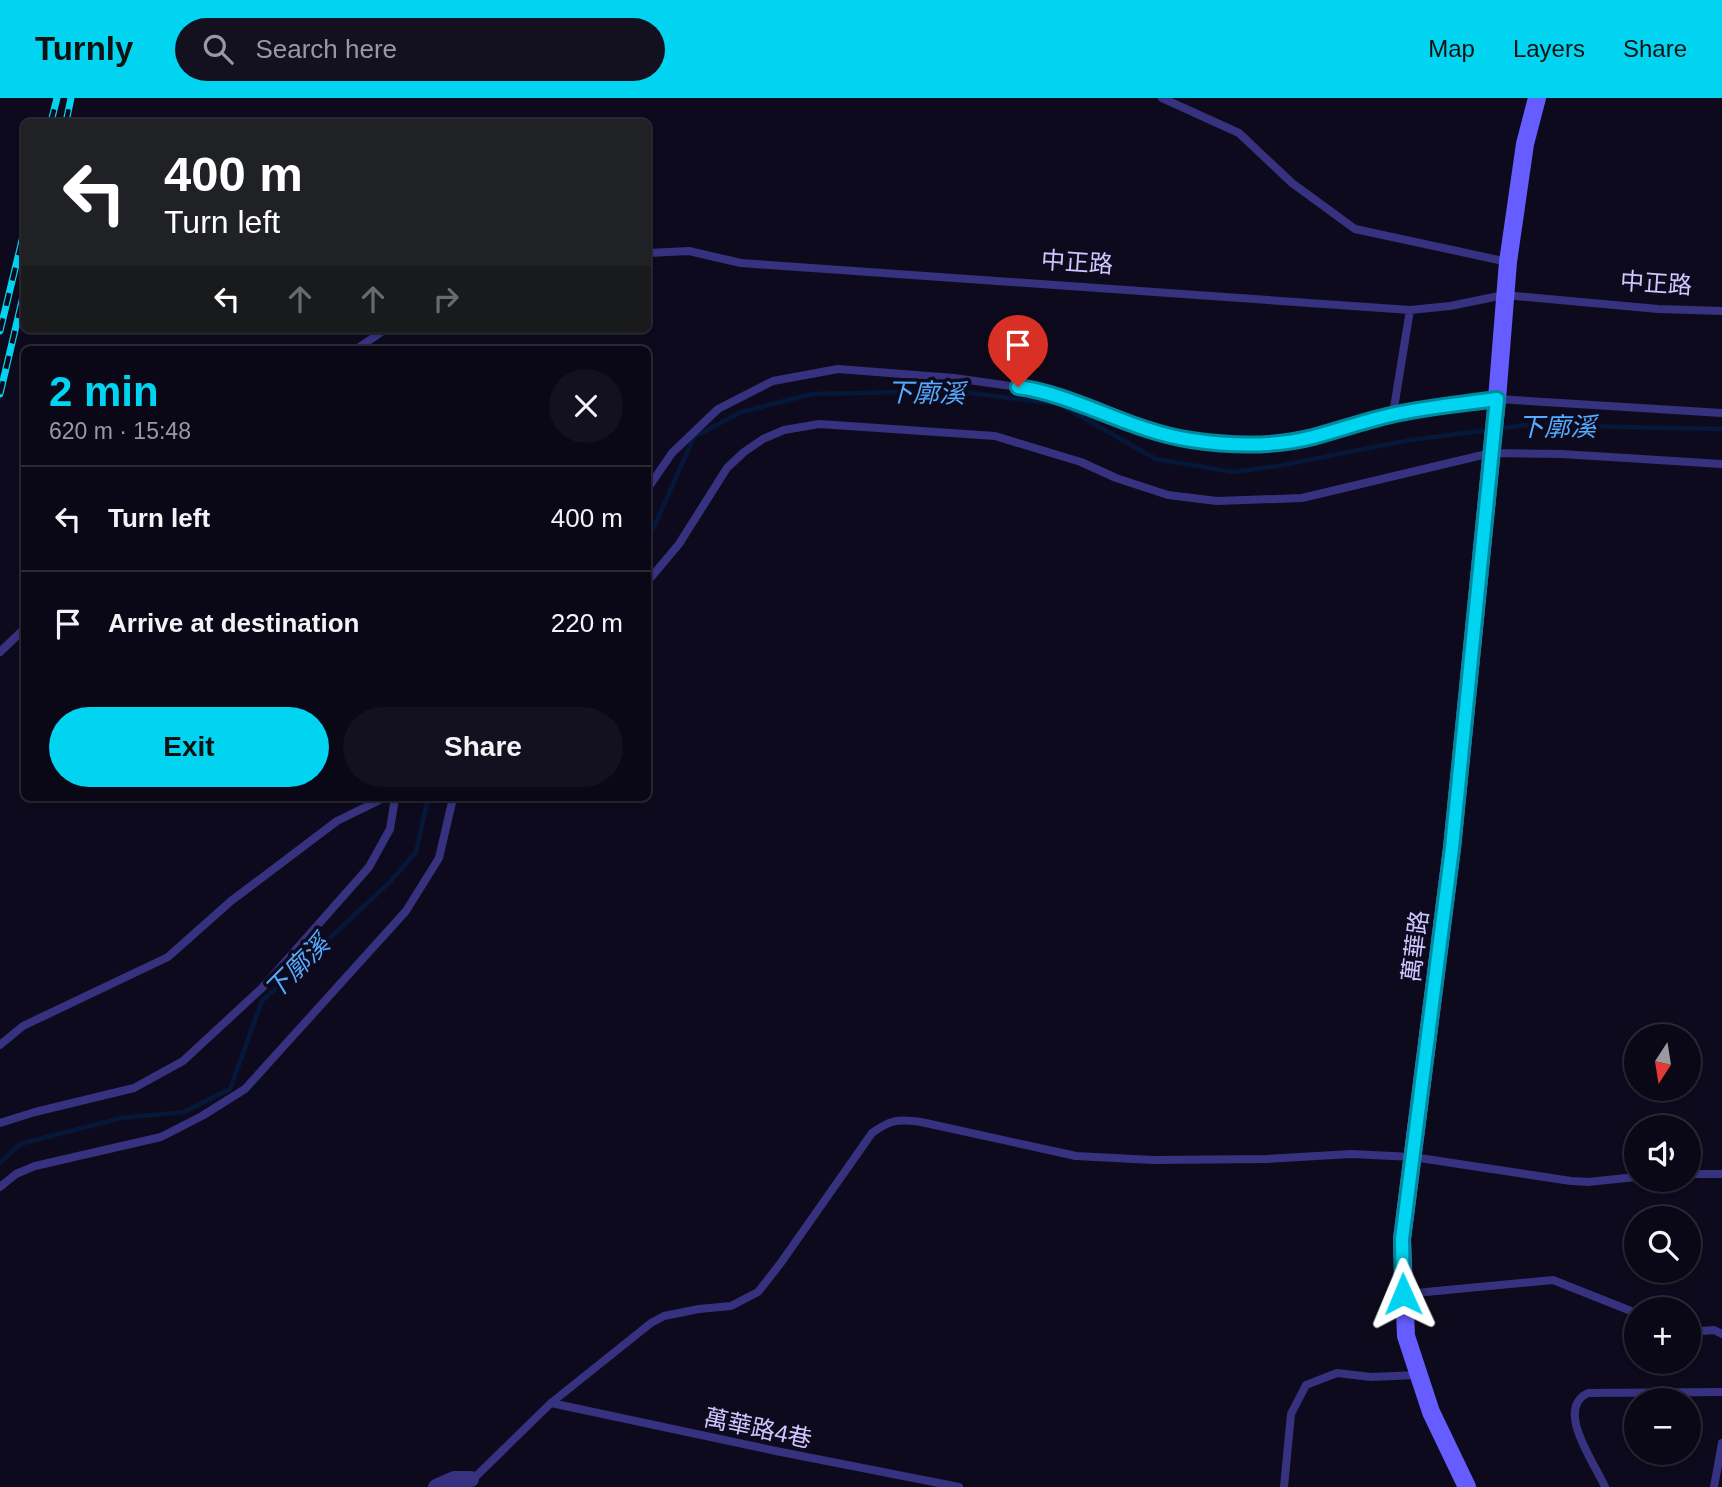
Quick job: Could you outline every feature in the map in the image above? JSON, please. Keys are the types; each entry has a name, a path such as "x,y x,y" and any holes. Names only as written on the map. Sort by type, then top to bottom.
{"street":[{"path":"1497,399 1507,262 1525,144 1537,98"},
{"name":"萬華路","path":"1467,1487 1431,1412 1406,1336 1402,1239 1452,848 1497,399"},
{"path":"436,1487 454,1479 468,1483"}],"lane":[{"path":"1162,98 1239,133 1292,183 1355,229 1507,262"},
{"name":"中正路","path":"651,253 689,251 741,263 1410,310 1450,306 1504,295 1658,309 1722,311"},
{"path":"1393,414 1410,310"},
{"path":"361,346 380,333"},
{"path":"651,484 672,453 719,408 773,381 838,369 954,378 1039,390 1127,424 1190,440 1251,445 1310,438 1393,414 1497,399 1722,413"},
{"path":"651,577 679,544 727,468 744,452 763,439 784,430 819,424 995,436 1081,461 1116,478 1168,495 1217,501 1302,498 1491,453 1562,454 1722,464"},
{"path":"0,652 21,632"},
{"path":"0,1045 23,1026 168,957 231,901 337,821 378,801"},
{"path":"0,1124 35,1112 134,1088 184,1061 262,988 369,867 390,829 395,801"},
{"path":"0,1187 16,1174 35,1166 161,1137 202,1116 245,1089 406,911 439,858 452,801"},
{"path":"468,1483 551,1403 650,1323 675,1314 731,1306 758,1292 872,1133 886,1123 902,1119 921,1122 1076,1156 1153,1160 1267,1159 1351,1154 1413,1157 1571,1181 1624,1178"},
{"path":"1701,1174 1722,1174"},
{"path":"1403,1294 1553,1280 1624,1308"},
{"path":"1701,1331 1714,1330 1722,1334"},
{"path":"1284,1487 1291,1414 1306,1385 1338,1373 1371,1377 1417,1375"},
{"path":"1605,1487 1575,1426 1575,1406 1579,1397 1588,1393 1722,1392"},
{"name":"萬華路4巷","path":"551,1403 763,1449 959,1487"},
{"path":"1714,1487 1722,1443"}],"waterway":[{"name":"下廓溪","path":"651,533 694,437 741,412 812,394 954,391 1059,404 1156,459 1232,472 1278,466 1410,440 1489,430"},
{"name":"下廓溪","path":"1498,429 1525,425 1722,429"},
{"name":"下廓溪","path":"0,1163 20,1144 121,1118 184,1112 230,1089 262,1001 390,882 416,852 427,801"}],"railway":[{"path":"52,119 57,98"},
{"path":"67,119 71,98"},
{"path":"0,331 21,244"},
{"path":"0,394 21,305"}],"route":[{"path":"1018,387 1039,390 1127,424 1169,435 1190,440 1251,445 1310,438 1393,414 1497,399 1452,848 1402,1239 1403,1294"}]}
